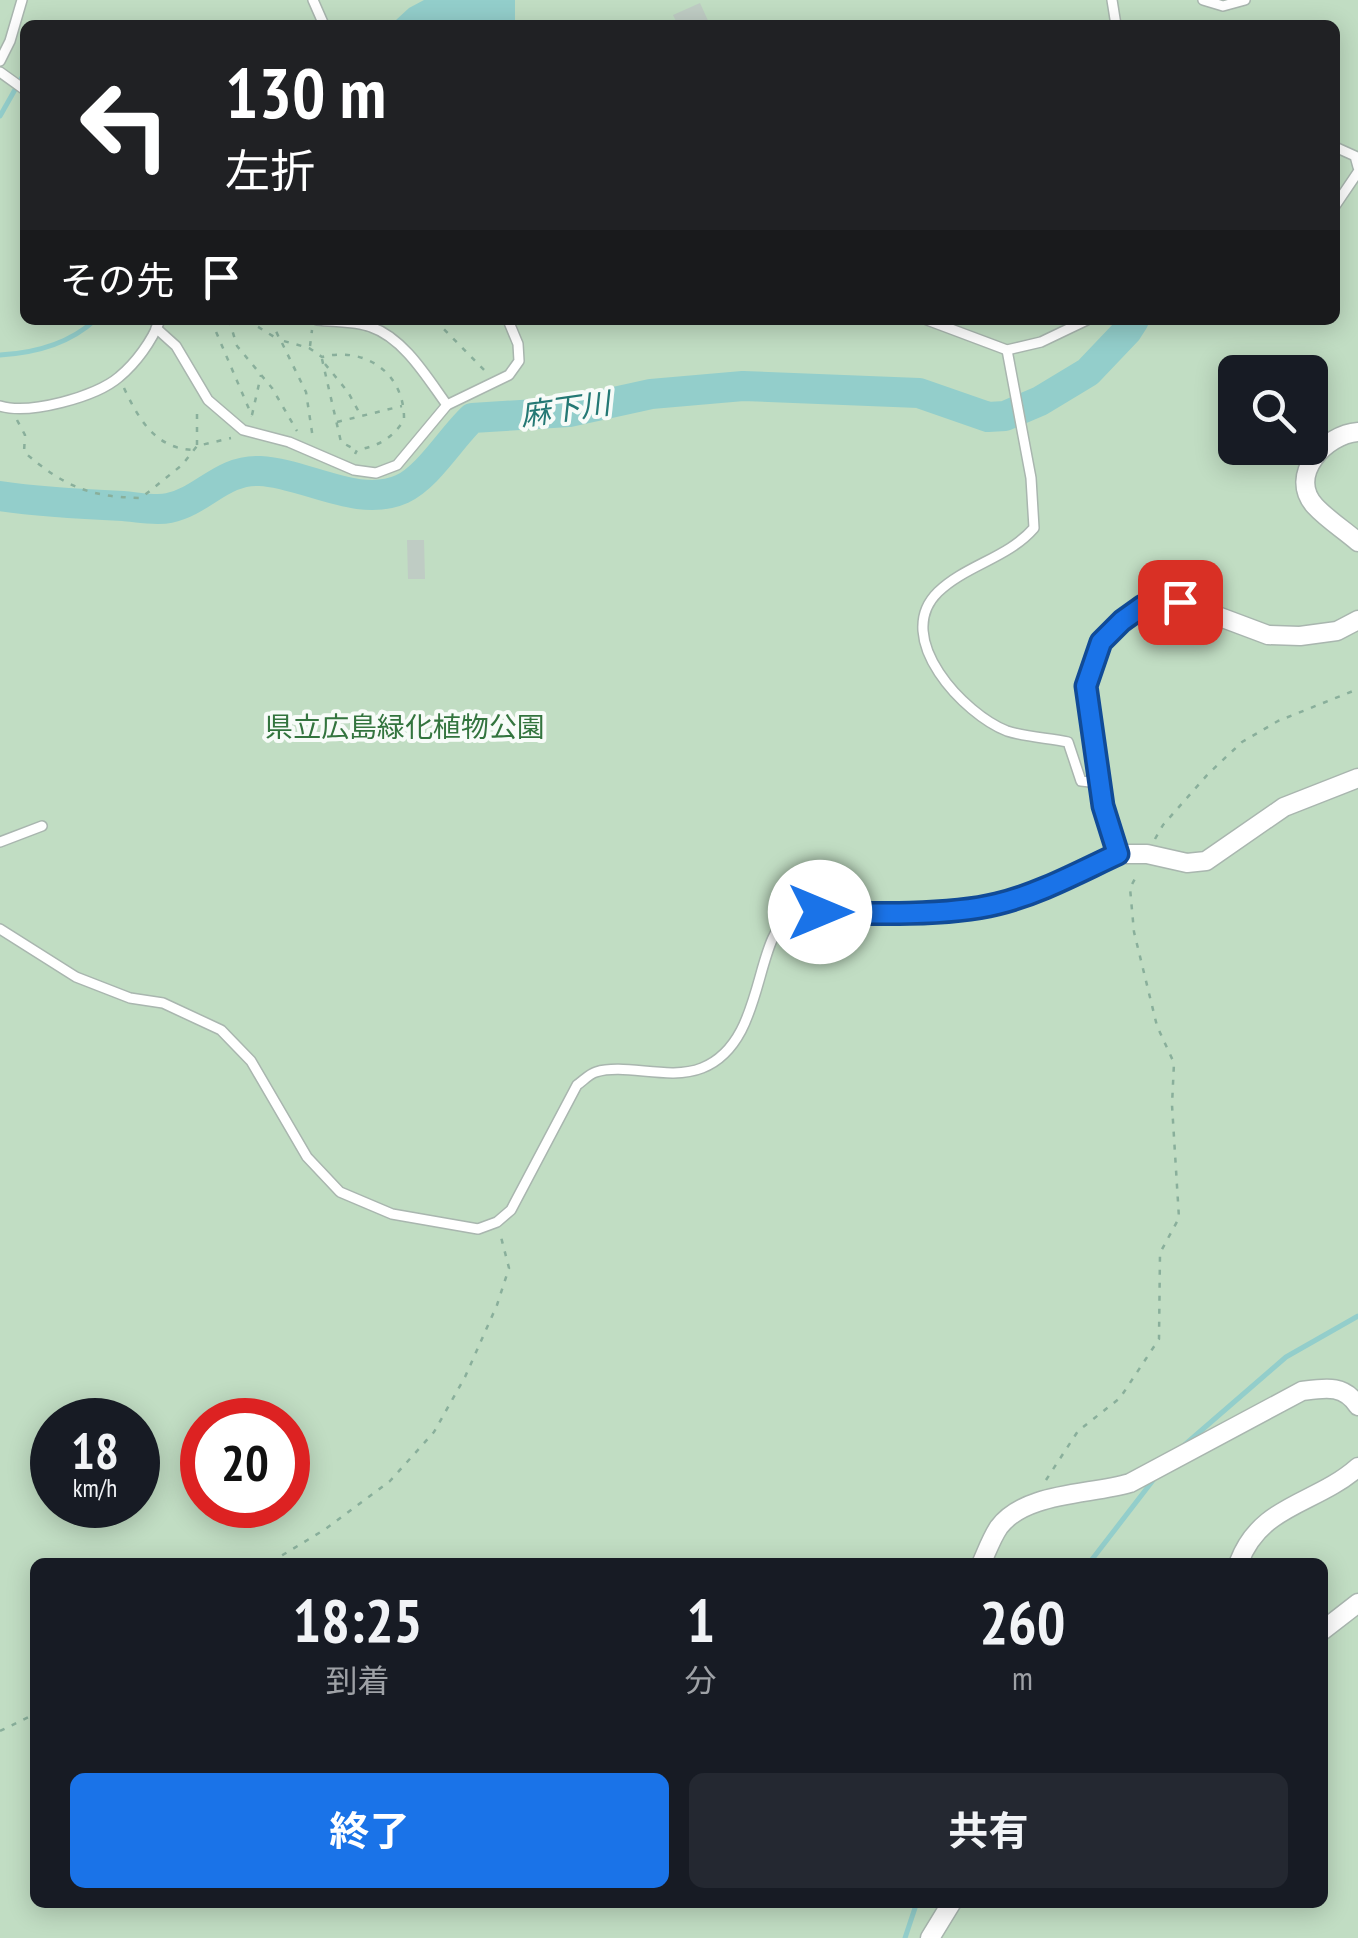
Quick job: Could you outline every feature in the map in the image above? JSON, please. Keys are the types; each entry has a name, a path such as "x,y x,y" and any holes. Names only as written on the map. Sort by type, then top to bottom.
{"street":[{"path":"1358,432 1339,435 1326,445 1314,456 1306,474 1312,504 1358,542"},
{"path":"1358,620 1336,630 1300,636 1268,635 1180,602 1143,606 1101,642 1086,686 1103,806 1118,854 1206,862 1284,806 1358,778"},
{"path":"984,1558 999,1527 1032,1502 1130,1484 1302,1391 1334,1387 1353,1398 1358,1406"},
{"path":"1241,1558 1251,1535 1266,1521 1342,1481 1358,1466"},
{"path":"1328,1626 1358,1603"},
{"path":"930,1938 948,1908"}],"lane":[{"path":"0,61 22,0"},
{"path":"1203,0 1224,6 1245,0"},
{"path":"1340,149 1356,156 1358,170 1340,198"},
{"path":"0,406 13,410 100,389 118,378 140,355 157,325"},
{"path":"159,325 176,346 202,392 243,430 305,448 354,470 376,473 397,465 447,405 509,375 519,361 518,344 510,325"},
{"path":"352,325 371,327 387,336 414,361 447,405"},
{"path":"940,325 1007,350 1041,342 1077,325"},
{"path":"1007,350 1031,478 1034,528 1022,541 936,593 926,612 924,636 931,661 950,689 980,718 1010,732 1068,742 1081,781 1100,784"},
{"path":"0,842 42,826"},
{"path":"0,929 76,977 130,998 164,1003 222,1030 252,1060 306,1157 340,1192 392,1214 478,1229 497,1222 511,1210 577,1085 593,1072 681,1073 703,1068 719,1058 746,1023 778,928 790,916 955,910 997,904 1118,854"}],"path":[{"path":"213,325 252,417 260,376"},
{"path":"231,325 237,346 286,408 305,448 313,437 310,406 273,325"},
{"path":"255,325 280,340 309,348 348,392 361,416"},
{"path":"309,348 314,325"},
{"path":"439,325 494,382"},
{"path":"336,354 365,356 384,371 403,406 404,420 389,438 377,446 357,450 341,442 322,360 336,354"},
{"path":"118,378 146,427 164,443 196,448 256,434"},
{"path":"13,410 25,435 24,452 50,474 88,494 141,498 196,448 195,422 202,392"},
{"path":"335,423 403,406"},
{"path":"354,470 357,450"},
{"path":"1032,1502 1078,1431 1120,1398 1159,1339 1160,1252 1179,1218 1172,1106 1174,1064 1158,1026 1134,932 1130,888 1162,825 1242,742 1278,721 1358,689"},
{"path":"278,1558 324,1530 390,1481 434,1432 465,1377 497,1306 509,1268 497,1222"},
{"path":"0,1731 30,1716"}],"green space":[{"name":"県立広島緑化植物公園","path":"0,0 1358,0 1358,1938 0,1938"}],"water":[{"path":"424,0 515,0 515,20 396,20"}],"building":[{"path":"700,3 708,20 676,20 673,15"},
{"path":"407,540 424,540 425,579 408,579"}],"waterway":[{"path":"0,116 20,81"},
{"path":"0,355 51,346 88,325"},
{"name":"麻下川","path":"0,496 164,509 192,499 235,475 260,471 350,493 385,494 402,489 421,476 472,418 569,412 651,394 743,386 919,393 988,417 1005,416 1040,401 1088,372 1131,325"},
{"path":"1181,1448 1286,1357 1358,1316"},
{"path":"1093,1558 1154,1479"},
{"path":"905,1938 915,1908"}],"route":[{"path":"820,912 955,910 997,904 1118,854 1103,806 1086,686 1101,642 1122,621 1143,606 1180,602"}]}
